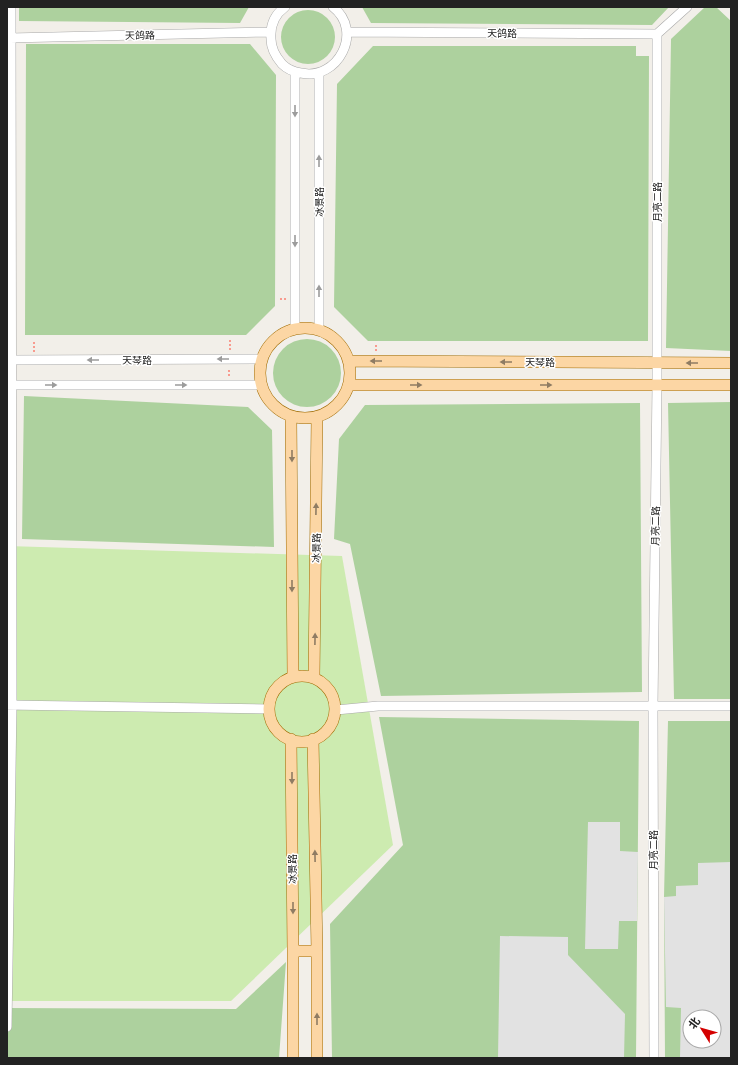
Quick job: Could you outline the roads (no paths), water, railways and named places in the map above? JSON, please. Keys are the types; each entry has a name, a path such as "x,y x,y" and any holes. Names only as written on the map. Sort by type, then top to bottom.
{"main road":[{"path":"307,328 319,330 332,337 342,348 349,361 349,385 342,399 331,410 317,417 304,419 292,417 278,410 267,399 261,385 259,372 262,359 269,345 281,335 295,329 307,328"},
{"name":"天琴路","path":"349,361 731,364"},
{"path":"349,385 731,385"},
{"path":"292,417 293,678"},
{"name":"冰景路","path":"314,678 317,417"},
{"path":"304,676 314,678 323,684 330,692 336,710 332,722 326,731 313,739 302,741 291,739 278,731 272,722 269,710 275,690 283,682 293,678 304,676"},
{"name":"冰景路","path":"291,739 293,1058"},
{"path":"313,739 317,951 317,1058"},
{"path":"293,951 317,951"}],"street":[{"path":"7,1027 12,528 10,470 12,385 10,274 11,7"},
{"path":"285,7 274,20 270,32 271,44 276,56 284,66 295,72 307,75 319,73 329,69 337,62 343,53 347,32 343,20 333,7"},
{"path":"657,34 687,7"},
{"name":"天鸽路","path":"10,38 270,32"},
{"name":"天鸽路","path":"347,32 657,34"},
{"name":"月亮二路","path":"654,1058 653,706 657,385 657,34"},
{"path":"295,72 295,329"},
{"name":"冰景路","path":"319,73 319,330"},
{"name":"天琴路","path":"12,360 262,359"},
{"path":"12,385 261,385"},
{"path":"10,705 269,710"},
{"path":"336,710 378,706 731,706"}]}
